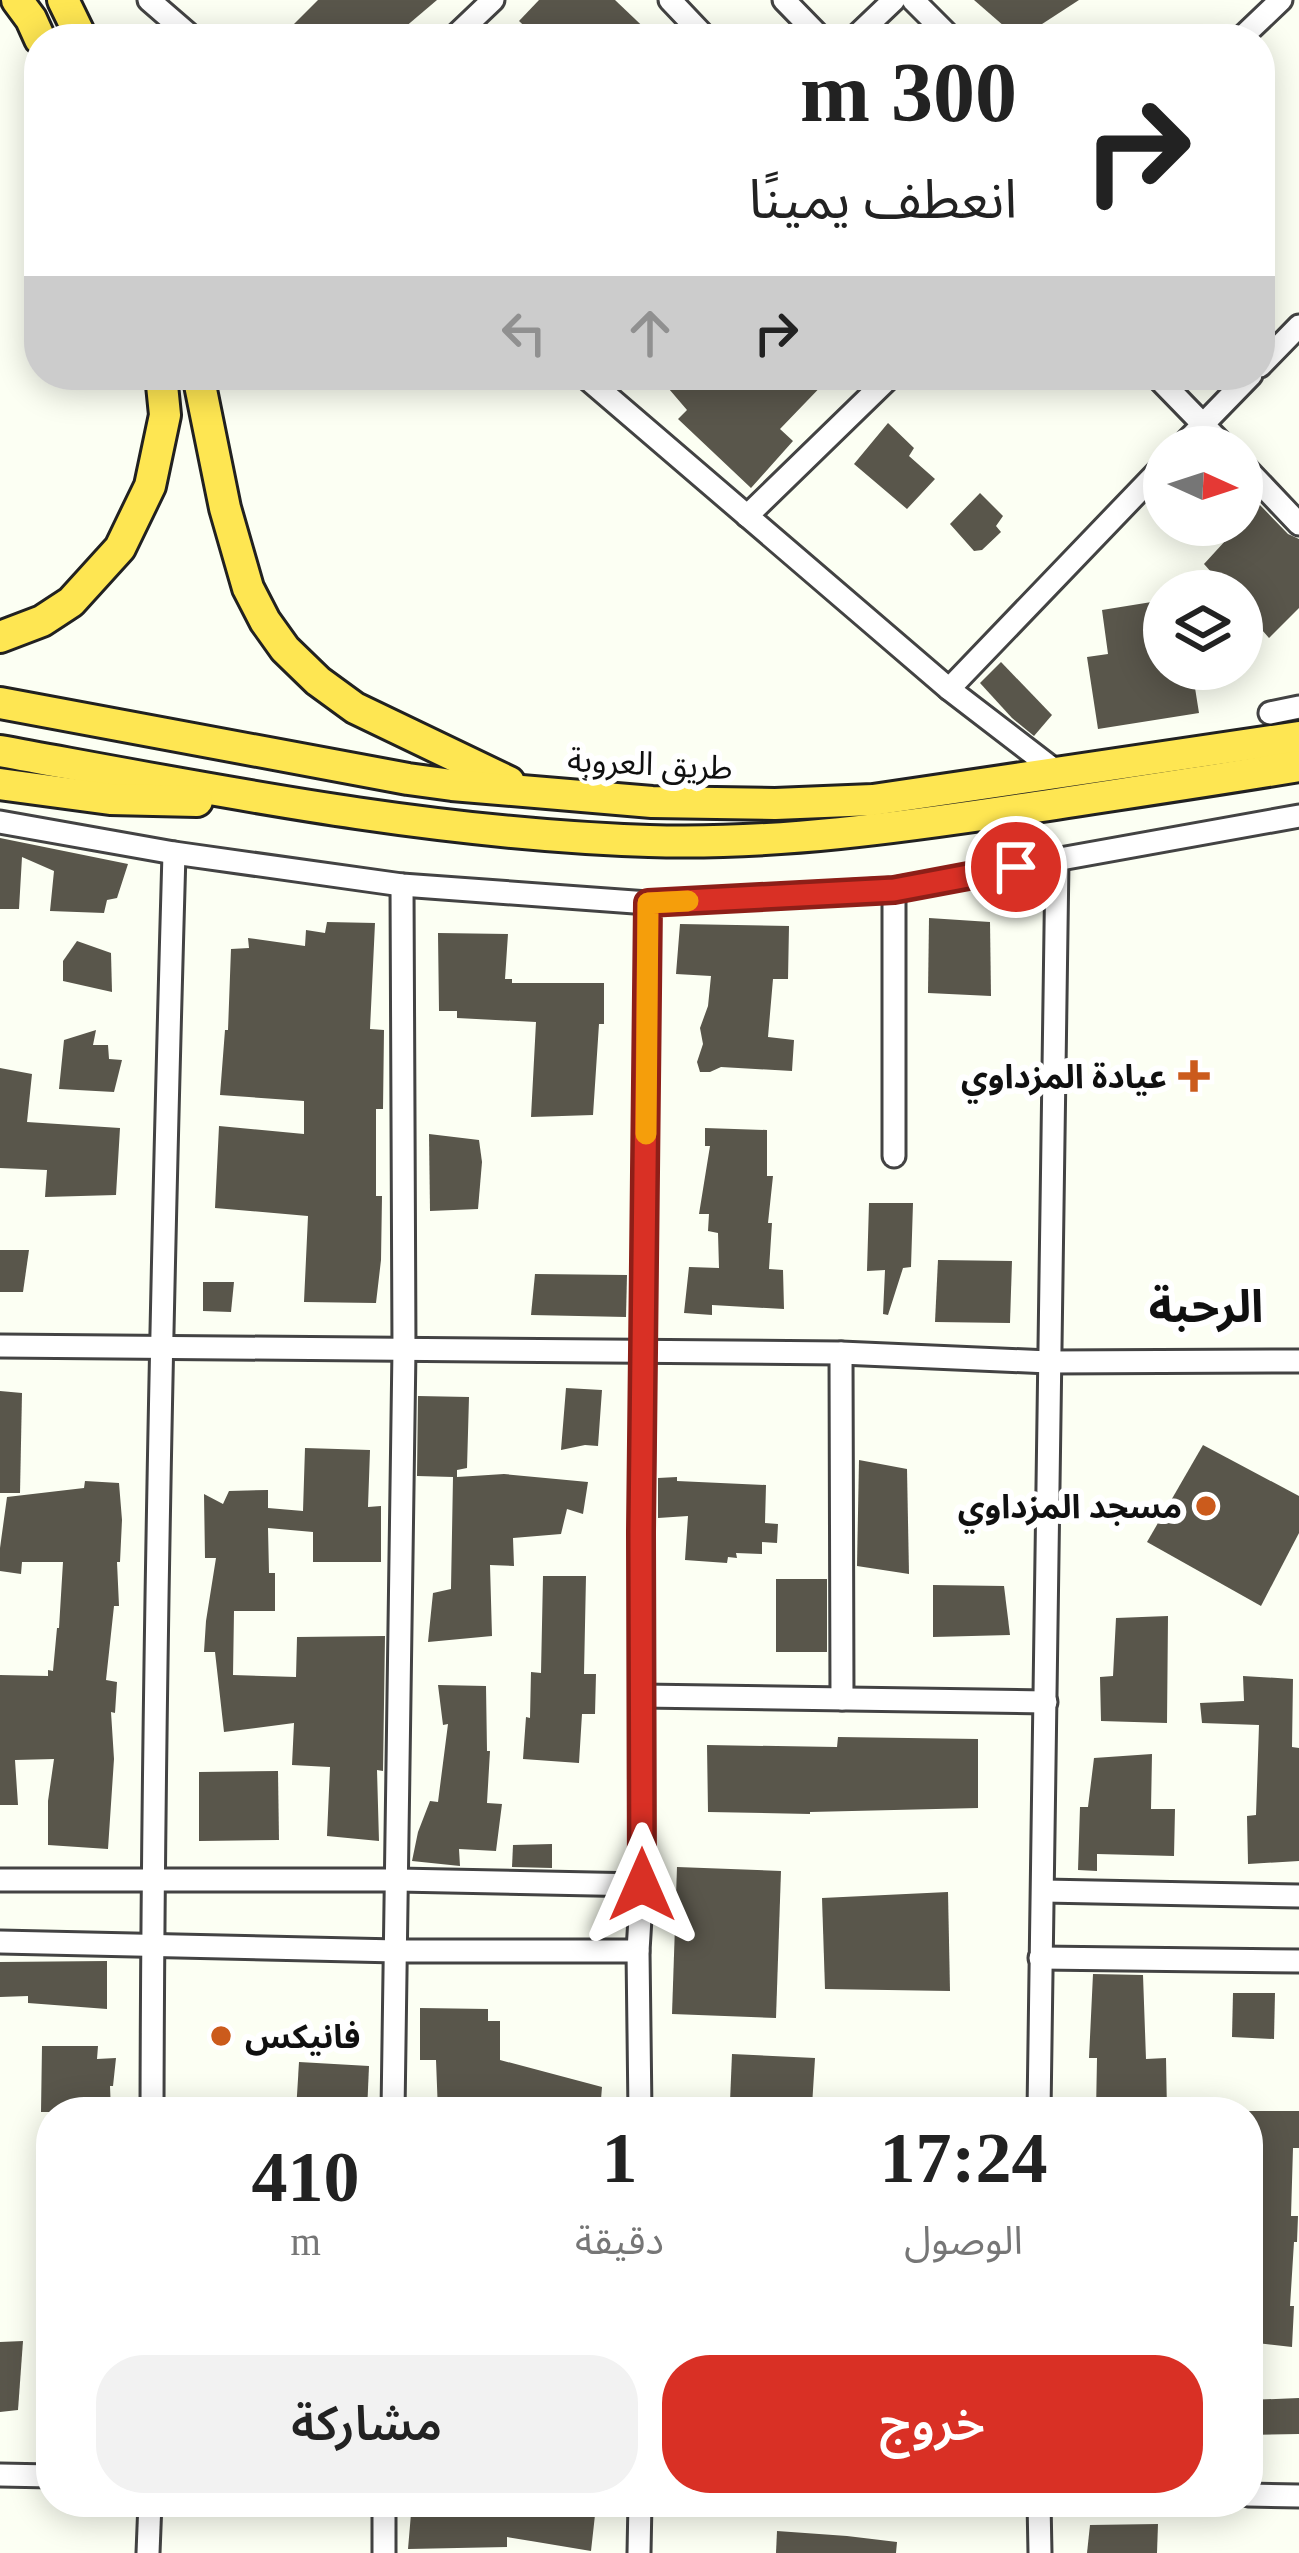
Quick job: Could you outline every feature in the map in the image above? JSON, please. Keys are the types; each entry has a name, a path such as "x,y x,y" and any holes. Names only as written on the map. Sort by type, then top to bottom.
{"highway":[{"path":"0,638 42,621 71,602 120,548 151,486 165,415 162,390"},
{"path":"201,390 225,508 248,588 285,650 355,708 531,792"},
{"name":"طريق العروبة","path":"0,703 408,779 652,802 873,800 1299,737"},
{"path":"0,751 259,798 531,834 650,841 836,834 1299,766"},
{"path":"0,784 135,800 259,798"}],"street":[{"path":"149,0 177,24"},
{"path":"468,24 493,0"},
{"path":"670,0 693,24"},
{"path":"784,0 807,24"},
{"path":"869,24 895,0"},
{"path":"913,0 937,24"},
{"path":"1256,24 1281,0"},
{"path":"1275,351 1299,326"},
{"path":"600,390 949,689 1057,772"},
{"path":"746,516 876,390"},
{"path":"1170,390 1203,424 1236,390"},
{"path":"1263,486 1299,524"},
{"path":"949,689 1143,487"},
{"path":"1270,713 1299,707"},
{"path":"0,822 174,853 402,885 648,903 894,890 1299,816"},
{"path":"152,2097 160,1346 174,853"},
{"path":"1039,2097 1057,860"},
{"path":"393,2097 404,1349 402,885"},
{"path":"894,890 894,1156"},
{"path":"640,2097 648,903"},
{"path":"0,1346 842,1353 1049,1362 1299,1361"},
{"path":"842,1353 842,1699"},
{"path":"642,1696 1046,1702"},
{"path":"0,1880 642,1885"},
{"path":"1044,1892 1299,1896"},
{"path":"0,1942 638,1951"},
{"path":"1040,1958 1299,1961"},
{"path":"0,2475 36,2476"},
{"path":"1263,2495 1299,2496"},
{"path":"148,2553 149,2517"},
{"path":"384,2517 384,2553"},
{"path":"639,2553 640,2517"},
{"path":"1039,2517 1040,2553"}],"building":[{"path":"318,0 437,0 409,24 294,24"},
{"path":"539,0 615,0 640,24 522,24 519,21"},
{"path":"974,0 1079,0 1042,24 1002,24"},
{"path":"670,390 818,390 780,429 793,441 751,488 678,419 687,410"},
{"path":"888,423 914,448 909,456 935,479 907,509 854,464"},
{"path":"980,493 1003,516 996,526 1001,532 982,550 974,551 950,524"},
{"path":"1263,508 1299,539 1299,608 1269,638 1263,631 1263,570 1209,570 1204,564 1220,546 1263,546"},
{"path":"1143,603 1143,690 1195,690 1199,713 1098,729 1087,657 1108,654 1102,610"},
{"path":"1001,662 1052,715 1034,736 980,683"},
{"path":"0,838 128,864 117,898 107,900 104,913 50,911 54,871 22,857 19,909 0,909"},
{"path":"929,918 990,922 991,996 928,993"},
{"path":"327,922 375,923 370,1029 384,1030 383,1109 376,1109 376,1196 382,1196 376,1303 304,1302 308,1216 215,1208 219,1126 304,1134 304,1101 220,1095 231,949 249,948 248,938 305,946 306,930 325,933"},
{"path":"680,924 789,926 788,979 773,979 768,1037 794,1040 792,1071 721,1067 700,1072 700,1028 711,976 676,974"},
{"path":"438,933 508,934 505,979 512,983 604,983 593,1115 531,1117 536,1022 457,1018 457,1011 439,1011"},
{"path":"77,941 111,953 112,992 63,981 63,961"},
{"path":"96,1030 93,1045 108,1045 109,1059 122,1060 114,1092 59,1089 64,1040"},
{"path":"0,1068 32,1074 27,1122 120,1128 116,1195 45,1197 47,1170 0,1168"},
{"path":"705,1128 767,1130 767,1176 773,1176 769,1269 783,1270 784,1309 712,1305 712,1315 684,1313 689,1267 719,1268 718,1233 708,1231 709,1214 699,1214 710,1146 705,1146"},
{"path":"429,1134 479,1140 478,1209 430,1211"},
{"path":"869,1203 913,1203 911,1267 903,1268 888,1315 883,1314 885,1270 867,1271"},
{"path":"0,1250 29,1250 23,1292 0,1292"},
{"path":"938,1260 1012,1261 1010,1323 935,1322"},
{"path":"535,1274 627,1275 626,1317 531,1315"},
{"path":"203,1282 234,1282 231,1312 203,1311"},
{"path":"566,1388 602,1390 598,1446 561,1450"},
{"path":"0,1391 22,1393 20,1493 0,1493"},
{"path":"418,1396 469,1397 467,1468 457,1470 457,1477 504,1474 588,1482 583,1514 567,1509 561,1534 513,1538 514,1566 490,1565 492,1636 428,1642 433,1593 451,1589 453,1477 417,1476"},
{"path":"1203,1445 1299,1496 1299,1533 1261,1606 1147,1542"},
{"path":"305,1448 370,1450 368,1507 381,1506 381,1562 313,1562 313,1532 268,1528 275,1611 234,1611 233,1675 296,1677 297,1637 385,1636 383,1771 377,1770 379,1841 327,1836 330,1767 292,1765 294,1723 224,1732 215,1652 204,1652 216,1558 205,1558 204,1494 223,1504 229,1491 268,1490 268,1508 303,1511"},
{"path":"859,1460 907,1469 909,1574 857,1566"},
{"path":"677,1477 677,1481 766,1485 765,1523 778,1524 777,1543 762,1542 762,1554 736,1553 737,1558 728,1557 727,1563 685,1560 688,1516 658,1518 658,1478"},
{"path":"85,1481 119,1483 122,1520 119,1606 114,1606 106,1680 117,1682 115,1713 111,1712 114,1759 108,1849 48,1845 54,1759 15,1760 18,1805 0,1805 0,1675 48,1676 48,1670 53,1671 63,1562 22,1562 21,1574 0,1571 7,1497 84,1488"},
{"path":"543,1576 586,1576 584,1674 596,1674 595,1714 582,1714 579,1763 523,1759 531,1672 541,1673"},
{"path":"776,1579 827,1579 827,1652 776,1652"},
{"path":"933,1585 1004,1586 1010,1635 933,1637"},
{"path":"1168,1616 1167,1723 1101,1721 1100,1677 1113,1676 1116,1618"},
{"path":"1243,1676 1293,1679 1292,1747 1299,1748 1299,1861 1248,1864 1247,1816 1256,1815 1259,1725 1202,1723 1200,1703 1244,1701"},
{"path":"438,1685 486,1686 487,1803 502,1804 496,1851 459,1849 460,1866 412,1861 430,1801 438,1802 448,1724 443,1725"},
{"path":"838,1737 978,1739 978,1808 708,1812 707,1745 837,1747"},
{"path":"1152,1754 1151,1809 1175,1809 1174,1856 1097,1854 1097,1871 1078,1870 1080,1807 1088,1807 1094,1758"},
{"path":"278,1771 279,1840 199,1841 199,1772"},
{"path":"552,1844 552,1868 512,1867 513,1845"},
{"path":"677,1867 781,1871 776,2018 672,2014"},
{"path":"948,1892 950,1991 825,1989 822,1898"},
{"path":"107,1961 107,2009 28,2003 28,1996 0,1997 0,1962"},
{"path":"1093,1974 1143,1975 1146,2059 1166,2058 1167,2097 1096,2097 1097,2058 1089,2058"},
{"path":"1233,1993 1275,1993 1274,2039 1232,2037"},
{"path":"420,2008 488,2009 488,2021 500,2021 500,2060 602,2087 601,2097 437,2097 436,2060 420,2060"},
{"path":"42,2046 98,2046 97,2059 116,2058 110,2097 41,2097"},
{"path":"732,2054 815,2058 813,2097 730,2097"},
{"path":"299,2062 369,2066 368,2097 297,2097"},
{"path":"1263,2111 1299,2111 1299,2148 1293,2148 1291,2216 1298,2216 1290,2306 1294,2306 1292,2347 1263,2344"},
{"path":"23,2341 18,2410 0,2412 0,2342"},
{"path":"1299,2398 1299,2434 1263,2435 1263,2399"},
{"path":"411,2517 595,2517 591,2551 507,2537 507,2547 408,2549"},
{"path":"1158,2524 1157,2553 1087,2553 1090,2525"},
{"path":"777,2531 897,2542 896,2553 776,2553"}],"slow traffic":[{"path":"646,1134 648,903 688,901"}],"place":[{"name":"عيادة المزداوي","path":"1194,1076"},
{"name":"مسجد المزداوي","path":"1206,1506"},
{"name":"فانيكس","path":"221,2036"}],"district":[{"name":"الرحبة","path":"1206,1306"}],"route":[{"path":"642,1885 648,903 894,890 1016,867"}]}
